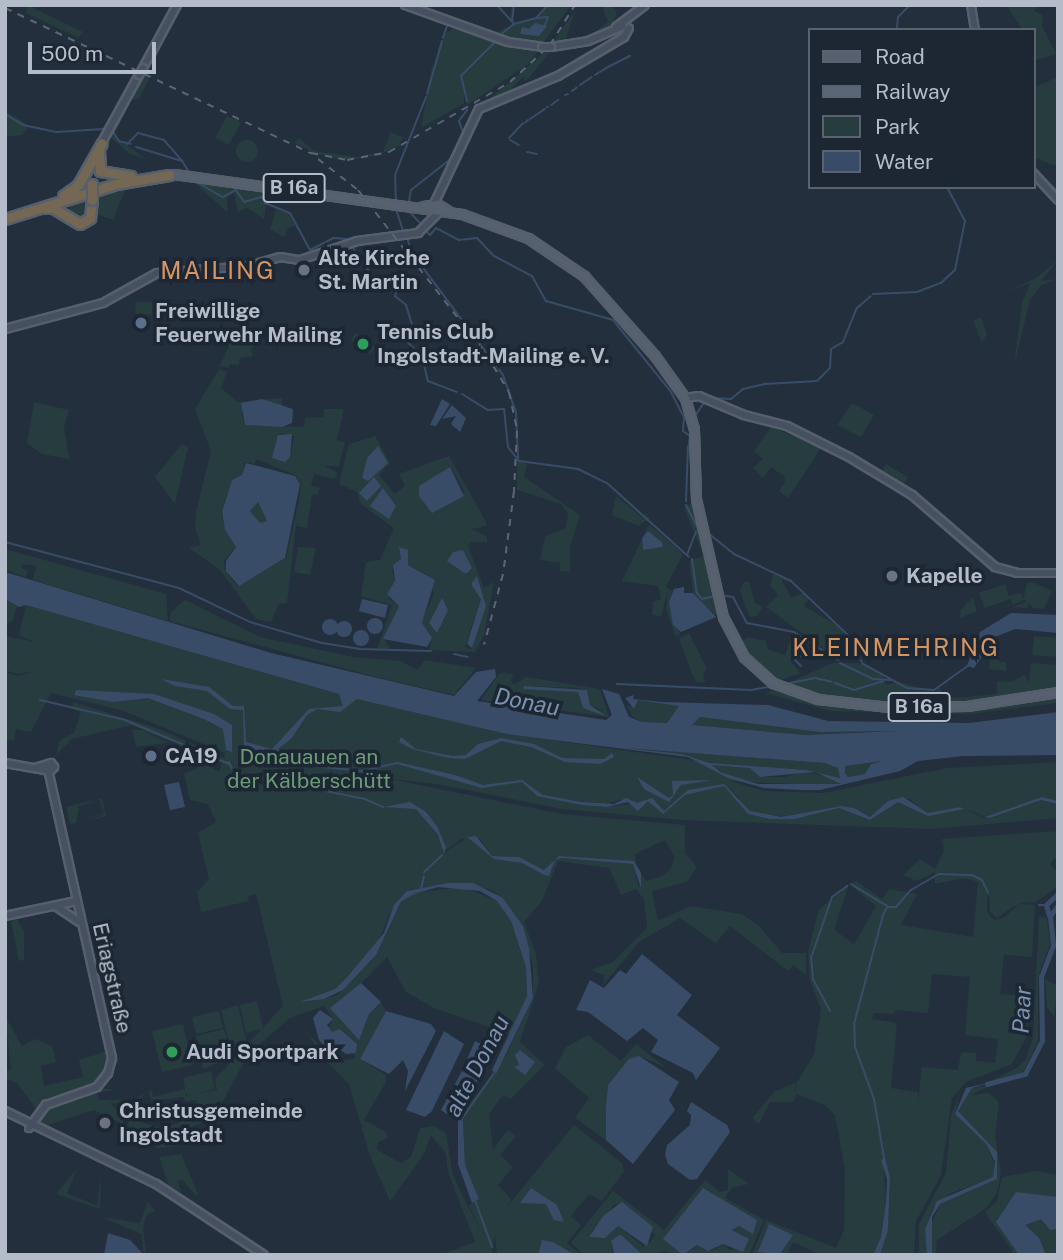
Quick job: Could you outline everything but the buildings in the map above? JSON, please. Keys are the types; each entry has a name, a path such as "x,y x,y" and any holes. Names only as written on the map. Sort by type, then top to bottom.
{"highway":[{"path":"100,146 97,163 104,173 151,175"},
{"path":"23,213 50,208 77,224 86,222 100,146"},
{"path":"52,201 78,185 100,146"},
{"name":"B 16a","path":"5,217 52,201 151,175 171,174"},
{"name":"B 16a","path":"5,217 81,194 171,174"},
{"path":"68,219 68,204 81,194"}],"main road":[{"name":"B 16a","path":"171,174 397,202 451,212 522,235 573,266 611,303 689,397 694,485 711,571 734,642 749,663 773,683 828,701 906,707 985,704 1058,692"}],"street":[{"path":"100,146 177,5"},
{"path":"405,5 508,42 542,47 588,41 626,25"},
{"path":"5,330 110,300 157,273 249,266 279,257 298,260 353,243 425,229 480,109 558,76 626,25 645,5"},
{"path":"971,5 975,28"},
{"path":"1035,175 1058,200"},
{"path":"689,397 707,399 787,426 878,473 912,495 995,567 1017,573 1058,573"},
{"path":"5,762 48,771 76,901"},
{"name":"Eriagstraße","path":"5,916 76,901 111,1051 108,1073 86,1093 49,1104 31,1128"},
{"path":"53,906 72,913 82,926"},
{"path":"5,1113 31,1128 141,1176 226,1228 264,1255"}],"green space":[{"path":"27,5 83,32 79,38 26,13"},
{"path":"409,5 495,33 513,24 496,5 510,18 511,9 515,5 512,18 516,22 540,16 548,5 571,5 528,64 466,106 464,86 464,103 421,128 431,71 446,33 453,29 449,21"},
{"path":"602,5 612,5 617,14 609,28 565,45 551,45 576,9 565,41 592,34 608,22"},
{"path":"1006,5 1041,5 1034,10 1043,16 1042,26 1056,54 1035,60 1035,28 1022,28"},
{"path":"602,37 586,46 549,53 529,78 524,81 524,76 509,91 568,69 493,98 472,114 548,49"},
{"path":"142,74 149,79 139,99 130,100"},
{"path":"1058,77 1058,167 1035,158 1035,87"},
{"path":"126,102 130,103 114,135 146,159 130,154 110,137 101,159 107,173 98,159"},
{"path":"5,111 30,126 22,135 5,137"},
{"path":"227,116 241,122 229,145 215,138"},
{"path":"391,132 404,138 398,144 407,142 379,155 356,159 337,159 315,153 294,143 299,138 314,151 356,157 383,152"},
{"path":"247,140 255,143 258,151 255,159 247,162 239,159 236,151 239,143"},
{"path":"187,176 268,188 264,219 247,208 238,212 234,192 227,197 227,212"},
{"path":"178,177 184,182 128,183 113,220 97,214 89,226 79,229 55,213 34,213 52,209 81,226 93,215 94,192 127,182"},
{"path":"91,192 90,214 85,221 67,214 72,201"},
{"path":"276,209 289,214 295,226 288,228 284,237 270,229"},
{"path":"1058,260 1041,281 1058,279 1040,286 1030,300 1014,366 1022,303 1030,283 1004,293 1036,278"},
{"path":"305,261 311,264 314,270 311,276 305,279 299,276 296,270 299,264"},
{"path":"135,302 152,302 152,314 146,315 155,316 136,317"},
{"path":"981,317 987,334 982,342 973,321"},
{"path":"196,328 228,329 232,342 263,339 251,349 253,356 240,358 239,365 230,364 229,368 219,366 229,347 221,335 199,337"},
{"name":"Tennis Club Ingolstadt-Mailing e. V.","path":"356,333 375,347 371,354 351,340"},
{"path":"219,369 227,372 221,388 238,402 282,398 282,407 268,402 241,412 245,425 304,427 305,418 324,417 324,409 344,409 337,440 345,443 339,466 324,466 337,472 335,479 314,474 311,485 320,488 317,495 312,494 307,528 296,526 287,603 279,604 271,622 256,619 220,570 189,548 201,545 195,527 196,512 211,451 195,409","holes":["282,433 294,436 290,457 278,435","256,459 295,475 301,484 299,500 286,558 237,586 225,570 224,561 236,547 225,530 221,511 232,480 242,475 245,462 255,464"]},
{"path":"34,402 69,410 64,427 69,459 42,454 27,443"},
{"path":"852,403 874,415 861,437 837,425"},
{"path":"771,427 821,448 788,498 779,491 786,481 784,476 771,467 763,478 753,468 763,459 754,451"},
{"path":"375,436 390,463 379,475 395,494 405,486 399,474 449,456 486,522 486,526 471,529 487,536 487,542 471,542 468,546 484,588 494,582 484,635 475,652 429,650 431,643 421,623 434,594 428,575 408,565 406,552 399,548 401,559 392,570 395,581 389,599 399,605 384,639 390,649 377,649 392,605 361,596 366,562 380,560 394,528 361,504 357,492 339,484 349,444","holes":["367,458 387,463 368,480 362,478","453,470 465,493 428,508 425,482","475,588 485,598 471,650 465,647 481,599"]},
{"path":"182,444 188,447 175,504 155,477"},
{"path":"517,461 527,464 524,477 580,515 570,547 570,572 560,571 560,563 540,560 545,537 566,528 568,513 561,504 517,490"},
{"path":"886,464 908,477 904,484 882,471"},
{"path":"616,496 642,517 646,513 649,518 639,526 612,515"},
{"path":"258,502 267,522 260,524 250,511"},
{"path":"694,503 704,549 702,552 685,510 685,506"},
{"path":"649,524 683,554 666,587 672,591 669,602 680,634 676,637 666,609 668,589 661,617 652,614 653,602 661,599 658,586 622,581 642,539 643,550 663,547 662,542 648,531 643,537"},
{"path":"298,547 316,548 310,575 294,572"},
{"path":"5,549 166,594 168,621 33,580 36,566 22,564 21,568 28,571 26,577 5,570"},
{"path":"706,555 720,618 694,598 689,561"},
{"path":"773,574 796,584 782,580 791,598 804,592 809,599 804,606 843,629 857,654 839,660 766,607 778,595 770,585"},
{"path":"744,582 749,582 755,603 763,607 757,616 750,617 744,603 740,590"},
{"path":"1032,582 1052,591 1044,609 1033,608 1029,603 1027,608 1013,607 1026,602 1025,600 993,611 1012,604 1011,599 985,608 979,593 1005,584 1009,596 1021,593 1023,600 1027,583"},
{"path":"973,597 977,611 960,618 961,610"},
{"path":"5,600 17,605 13,620 5,625"},
{"path":"185,600 260,637 353,657 401,661 417,670 425,660 476,668 454,695 372,676 169,621 171,612"},
{"name":"Donauauen an der Kälberschütt","path":"26,605 339,694 348,705 357,698 508,734 699,761 682,754 623,747 825,763 838,768 840,778 806,770 743,766 758,771 761,777 786,777 803,771 840,780 841,784 830,786 730,781 764,791 823,793 947,768 1058,762 1058,801 1042,797 993,815 1041,800 1058,804 1058,818 932,829 682,820 562,809 437,784 390,779 562,814 685,825 685,853 697,867 687,882 652,891 658,921 690,906 741,914 758,925 782,953 806,953 806,975 793,965 788,971 730,926 716,943 680,918 639,942 603,985 604,975 590,970 613,962 647,928 644,899 636,889 621,895 609,868 558,861 542,901 524,922 536,954 539,983 520,1042 545,1065 511,1099 503,1095 489,1114 493,1149 508,1130 516,1136 500,1155 513,1167 498,1185 511,1199 506,1208 574,1125 622,1163 624,1171 602,1201 589,1194 571,1216 581,1225 567,1243 581,1255 497,1255 495,1235 491,1255 441,1255 475,1242 448,1172 446,1154 431,1135 423,1156 390,1201 370,1156 349,1084 323,1058 307,1032 334,1061 354,1059 357,1044 341,1029 333,1033 328,1029 333,1019 324,1006 290,1018 249,1053 219,1108 211,1118 178,1134 179,1146 156,1148 155,1141 125,1127 131,1119 164,1129 199,1114 196,1100 186,1102 183,1097 152,1101 149,1094 151,1088 153,1097 185,1089 183,1078 211,1071 215,1089 193,1094 217,1090 215,1079 283,1006 256,894 248,896 249,901 201,912 197,892 209,879 198,833 216,822 208,804 190,800 184,774 196,769 201,761 219,772 222,763 131,725 72,739 56,755 60,740 74,733 81,712 72,709 73,702 159,729 224,758 225,753 124,711 51,693 31,732 16,729 14,741 5,739 5,672 18,676 35,671 17,674 5,670 5,636 35,642 19,635","holes":["729,786 749,811 761,815 786,816 841,806 854,808 870,817 888,801 909,799 928,813 960,807 988,817 984,818 964,809 925,815 915,806 898,802 870,820 839,808 795,819 770,819 748,814","561,799 603,804 621,800 631,801 633,804 600,807","416,805 437,826 445,851 465,839 443,854 441,841","468,837 480,839 492,856 519,857 547,871 553,861 559,856 636,862 635,854 665,840 675,857 670,870 660,877 646,881 641,873 639,888 633,864 561,858 555,860 549,875 544,875 522,863 494,859","447,883 489,889 503,898 523,926 533,967 533,998 505,1058 458,1119 463,1122 465,1165 479,1199 469,1205 482,1234 453,1176 446,1133 433,1126 420,1128 411,1157 401,1163 377,1150 378,1142 388,1138 386,1132 364,1120 386,1082 386,1075 360,1059 386,1011 381,1002 369,1014 361,1033 331,1007 341,1004 387,957 406,992 434,1008 512,1035 527,995 526,967 511,921 497,901 462,887 414,893 402,902 376,955 351,982 336,996 306,1002 335,989 348,976 379,940 391,911 409,890"]},
{"path":"689,633 707,669 703,674 705,683 697,682 692,674 679,638"},
{"path":"1034,636 1058,638 1058,657 1032,655"},
{"path":"748,637 766,641 767,649 785,655 790,642 803,647 790,660 800,673 776,682 753,666 737,644"},
{"path":"991,651 999,652 998,661 1006,662 1006,671 989,669"},
{"path":"833,663 859,663 883,676 886,685 898,682 936,692 940,687 943,699 997,694 997,681 1011,682 1025,675 1029,683 1031,663 1058,665 1058,703 970,714 831,711 765,693"},
{"path":"500,673 514,674 510,681 514,685 526,677 600,689 609,717 481,700","holes":["524,686 587,690 590,705 605,711 583,708 578,692"]},
{"path":"637,700 679,706 667,723 642,722 633,717 626,704 635,709"},
{"path":"700,717 820,732 899,730 805,735 692,725"},
{"path":"132,730 142,730 168,743 136,747"},
{"path":"883,761 871,764 865,774 848,777 845,773 845,766"},
{"path":"102,798 106,816 82,822 104,815 101,801 98,799"},
{"path":"98,799 79,806 76,823 70,824 66,807"},
{"path":"1058,831 1058,861 1054,858 1050,865 1058,872 1058,886 1035,903 1020,904 1035,905 1032,957 1004,955 1000,994 1029,997 1027,1036 1012,1064 966,1082 952,1098 941,1175 916,1221 914,1255 880,1255 888,1229 890,1188 886,1159 883,1157 886,1203 881,1237 873,1255 822,1255 793,1242 787,1255 752,1255 766,1220 836,1248 844,1230 845,1169 835,1115 825,1105 796,1094 794,1102 770,1102 759,1124 752,1118 774,1092 795,1083 796,1093 796,1084 814,1054 821,1009 810,980 808,952 819,909 848,887 834,930 854,944 876,906 850,885 856,881 882,899 889,889 917,894 901,925 973,937 978,882 965,878 935,884 935,872 917,881 903,875 920,859 935,869 944,851 942,839","holes":["987,894 990,899 990,912 997,918 1020,904 1003,918 994,920 987,912","932,974 970,977 965,1035 998,1039 995,1063 976,1061 976,1053 961,1052 958,1070 922,1067 918,1102 918,1092 891,1088 897,1023 872,1019 874,1013 894,1014 896,1010 928,1013"]},
{"path":"1039,916 1047,918 1050,944 1038,976 1038,1042 1023,1072 989,1082 1017,1068 1026,1059 1033,1037"},
{"path":"17,919 24,932 24,960 19,961 11,921"},
{"path":"1045,979 1058,986 1054,1017 1047,1007"},
{"path":"257,1001 263,1029 246,1033 240,1005"},
{"path":"238,1005 247,1043 230,1047 221,1010"},
{"path":"219,1011 223,1028 196,1034 192,1017"},
{"path":"5,1016 22,1046 35,1039 52,1046 56,1062 41,1066 44,1086 83,1077 79,1060 107,1051 107,1070 96,1084 80,1093 48,1101 37,1110 17,1083 5,1078 5,1069 9,1071 11,1067"},
{"name":"Audi Sportpark","path":"183,1024 193,1065 162,1072 152,1031"},
{"path":"224,1029 231,1057 203,1069 196,1036"},
{"path":"588,1035 621,1061 636,1044 667,1068 639,1056 629,1060 608,1085 606,1140 575,1118 589,1098 555,1068 566,1047"},
{"path":"991,1085 971,1095 989,1093 999,1102 995,1137 1001,1172 997,1193 985,1209 937,1240 936,1255 931,1255 929,1229 940,1204 997,1179 997,1152 958,1111 972,1088"},
{"path":"101,1088 117,1090 97,1092 99,1100 133,1100 147,1092 135,1104 110,1103 125,1117 122,1124 94,1110 41,1127 42,1116 50,1108 82,1099"},
{"path":"959,1094 955,1114 987,1145 996,1168 993,1177 949,1194 933,1208 925,1229 927,1255 919,1255 919,1224 946,1173 951,1117"},
{"path":"181,1154 198,1194 196,1196 183,1180 177,1181 181,1192 169,1186 159,1157"},
{"path":"77,1169 67,1193 97,1206 101,1175 100,1209 56,1194"},
{"path":"728,1169 749,1184 733,1187 725,1198 764,1220 749,1255 685,1255 697,1245 711,1251 724,1244 730,1250 749,1239 732,1230 753,1219 703,1188 670,1234 670,1244 683,1255 665,1251 643,1255 621,1235 611,1244 613,1253 584,1255 571,1243 613,1191 664,1230 705,1180 720,1192 728,1190","holes":["615,1204 629,1210 655,1235 650,1242 643,1246 618,1226 605,1238 591,1232"]},
{"path":"1036,1171 1058,1175 1058,1255 1015,1255 985,1212 997,1201 1002,1177"},
{"path":"148,1201 155,1211 146,1216 143,1229 146,1250 144,1255 141,1234 102,1217 140,1223"}],"water":[{"path":"535,23 547,26 539,36 520,34 522,27 529,29"},
{"path":"262,399 293,409 292,423 282,427 245,425 241,403"},
{"path":"442,399 450,404 436,426 430,425"},
{"path":"452,405 466,418 460,432 451,424 456,416 442,419"},
{"path":"292,434 290,457 285,462 272,458 278,435"},
{"path":"378,446 388,463 368,481 362,478 367,458"},
{"path":"246,463 295,476 300,484 285,558 239,586 226,571 226,561 236,547 225,530 222,511 232,480 242,475","holes":["258,502 267,521 260,523 250,511"]},
{"path":"450,467 464,496 432,513 419,496 419,486"},
{"path":"374,477 381,486 367,501 359,493"},
{"path":"383,488 396,506 389,519 370,506"},
{"path":"648,531 662,542 663,547 643,550 642,538"},
{"path":"399,547 408,550 408,565 435,580 422,623 432,638 427,647 383,639 399,606 387,594 395,581 393,565 401,559"},
{"path":"463,550 472,568 466,574 447,561 453,552"},
{"path":"5,572 271,653 454,696 476,672 495,669 496,677 477,701 606,720 612,715 602,689 619,694 629,717 642,722 667,723 679,706 638,700 634,709 625,698 634,695 633,699 662,702 768,705 828,721 969,723 1058,712 1058,755 963,756 918,761 900,771 820,790 764,788 728,778 688,757 507,734 357,699 340,712 317,709 307,715 291,739 278,749 282,755 314,765 362,770 397,762 455,775 483,785 522,780 543,795 581,802 614,804 626,798 637,803 652,798 664,811 688,790 724,784 750,811 781,817 841,806 854,808 870,817 888,801 903,797 928,813 960,807 974,813 964,809 928,816 898,802 870,820 839,808 795,819 770,819 748,814 724,786 685,795 663,814 648,801 638,811 628,802 606,807 582,805 537,796 522,782 482,788 397,764 363,772 313,767 244,746 243,710 230,709 207,691 175,686 161,679 209,687 233,706 244,706 246,742 272,749 309,709 343,706 339,694 26,605 19,607 5,599","holes":["700,717 820,732 898,731 805,735 692,725","626,748 825,763 838,768 840,778 816,772 841,784 758,784 720,772 712,765 750,768 760,777 815,772 709,763 682,754","883,761 871,764 865,774 848,777 845,766"]},
{"path":"477,576 486,606 472,648 467,644 481,599 471,584"},
{"path":"684,587 684,593 693,593 716,617 681,632 673,625 669,602 674,589"},
{"path":"442,598 448,610 437,633 429,623"},
{"path":"362,599 388,605 385,618 359,611"},
{"path":"1011,613 1058,615 1058,633 1015,629 995,637 974,668 967,666 980,632"},
{"path":"372,618 378,618 383,626 381,632 372,634 367,629 367,623"},
{"path":"330,619 336,621 336,633 330,635 324,633 322,627 324,621"},
{"path":"344,621 350,623 350,635 344,637 338,635 336,629 338,623"},
{"path":"358,630 364,630 369,638 367,644 358,646 353,641 353,635"},
{"path":"524,686 587,690 590,705 606,716 583,708 578,692 523,689"},
{"path":"76,690 154,694 214,714 232,725 232,752 226,750 223,729 204,719 148,698 113,702 74,695"},
{"path":"401,737 416,749 453,756 466,755 478,744 501,738 534,744 562,758 604,759 612,753 614,757 600,764 565,762 531,747 501,741 465,759 448,758 412,749 399,742"},
{"path":"637,777 669,798 673,795 672,781 713,780 681,785 669,802 644,789"},
{"path":"179,782 185,807 170,810 164,785"},
{"path":"1042,797 1058,801 1058,804 1041,800 986,817"},
{"path":"410,802 426,812 437,826 446,847 444,854 438,835 416,809 383,807"},
{"path":"476,836 492,856 519,857 544,870 559,856 634,861 641,873 641,888 633,864 561,858 555,860 549,876 522,863 494,859 467,837"},
{"path":"447,883 473,883 503,898 523,926 529,948 533,998 496,1074 492,1070 527,996 526,967 511,921 497,901 480,891 438,887 414,894 401,902 376,955 343,990 324,999 300,1002 335,989 348,976 384,933 394,905 407,891"},
{"path":"642,954 692,995 677,1015 720,1048 696,1080 693,1073 651,1052 658,1040 643,1028 627,1041 588,1012 576,1010 590,980 604,988 620,970 626,974"},
{"path":"361,983 381,1002 369,1014 359,1040 330,1008"},
{"path":"320,1010 333,1019 327,1025 332,1032 340,1029 357,1044 356,1053 346,1054 339,1049 331,1053 319,1040 313,1018"},
{"path":"386,1011 431,1024 436,1031 405,1091 408,1071 403,1060 389,1074 360,1059"},
{"path":"444,1031 464,1044 432,1111 425,1117 406,1110"},
{"path":"475,1041 495,1051 480,1075 464,1066"},
{"path":"520,1050 535,1062 525,1075 514,1067 519,1065 515,1055"},
{"path":"639,1056 679,1082 669,1100 675,1110 633,1164 606,1140 606,1108 608,1085 629,1059"},
{"path":"462,1071 478,1080 455,1116 447,1114 441,1110"},
{"path":"992,1082 972,1088 958,1111 997,1152 997,1179 940,1204 932,1217 932,1255 927,1255 925,1229 937,1201 993,1177 995,1162 987,1145 955,1114 966,1088"},
{"path":"691,1102 727,1125 730,1132 697,1179 690,1180 668,1164 665,1155 667,1145 690,1125 691,1115 687,1111"},
{"path":"458,1119 463,1121 465,1165 479,1199 472,1203 458,1164"},
{"path":"885,1157 890,1178 888,1230 880,1255 873,1255 881,1237 886,1203 887,1179 881,1160"},
{"path":"531,1188 557,1205 564,1222 554,1220 546,1204 520,1203"},
{"path":"703,1188 757,1220 753,1234 739,1226 732,1230 749,1239 743,1252 723,1244 708,1251 697,1245 683,1255 663,1239"},
{"path":"1016,1192 1058,1197 1058,1229 1050,1230 1041,1219 1025,1225 1039,1238 1046,1255 1019,1255 996,1222"},
{"path":"622,1202 653,1227 647,1246 618,1226 605,1238 589,1237 604,1215"},
{"path":"769,1224 793,1235 779,1255 758,1252"},
{"path":"108,1233 130,1240 144,1255 104,1255"},
{"path":"619,1235 643,1255 602,1255 614,1253 611,1241"},
{"path":"542,1240 553,1242 575,1255 538,1255"}],"waterway":[{"path":"497,5 514,24"},
{"path":"512,21 514,5"},
{"path":"500,35 514,24 536,18 548,5"},
{"path":"897,28 898,17 910,5"},
{"path":"537,18 548,17 545,25"},
{"path":"443,38 447,26"},
{"path":"427,94 442,41"},
{"path":"467,101 461,76 496,41"},
{"path":"606,68 630,56"},
{"path":"600,72 605,69"},
{"path":"580,85 592,77"},
{"path":"396,203 395,175 426,97"},
{"path":"551,105 558,100"},
{"path":"530,119 545,109"},
{"path":"464,135 459,121 467,110"},
{"path":"5,114 23,125 56,132 104,129"},
{"path":"509,138 521,125"},
{"path":"113,132 119,141 131,144"},
{"path":"127,144 138,133 164,140 182,161"},
{"path":"510,140 519,145"},
{"path":"136,147 182,161 189,172"},
{"path":"527,152 537,154"},
{"path":"409,202 411,190 452,158"},
{"path":"193,180 223,197 236,190 244,202 262,197 265,203 290,213 310,250 334,238 347,239 373,277 393,277 399,283 395,296 406,305 412,325 403,332 403,338 422,356 428,381 457,392"},
{"path":"873,294 917,292 941,283 955,270 965,221 948,189"},
{"path":"396,209 404,233"},
{"path":"407,209 422,225"},
{"path":"425,230 430,235 436,228 459,240 477,238 494,256 532,276 546,301 613,320 671,392 684,418 683,430"},
{"path":"407,237 412,253 503,375 516,412 518,458"},
{"path":"710,398 731,399 743,389 765,384 817,381 830,368 831,349 843,342 857,308 871,296"},
{"path":"462,394 488,410 504,409 508,447 519,461 578,469 607,483 689,557"},
{"path":"695,416 705,401"},
{"path":"683,431 690,436 689,444"},
{"path":"686,501 688,446"},
{"path":"686,505 699,530"},
{"path":"687,555 696,532"},
{"path":"708,533 734,554 791,581 848,635 863,664 907,688 934,690 969,665"},
{"path":"5,542 179,588 250,622 322,643 359,649 431,651"},
{"path":"692,559 697,593 702,599 715,596"},
{"path":"720,595 733,597 747,623 794,632 838,660"},
{"path":"454,654 468,657"},
{"path":"801,656 795,660 801,666"},
{"path":"840,663 873,679 891,680"},
{"path":"785,684 815,678 832,682"},
{"path":"835,683 854,690 883,681"},
{"path":"617,684 751,690 773,686"},
{"path":"40,700 125,720 229,764"},
{"path":"229,762 234,773 365,799 383,807"},
{"path":"424,872 442,855"},
{"name":"alte Donau","path":"884,1158 874,1099 855,1047 854,1024 883,915 887,907 896,907 911,890 939,874 972,875 982,880 988,893"},
{"path":"421,889 424,876"},
{"path":"851,884 887,906"},
{"path":"830,1011 813,979 811,958 832,897 847,886"},
{"name":"alte Donau","path":"1049,916 1046,905 1058,894"},
{"name":"alte Donau","path":"1039,905 1046,905"},
{"name":"Paar","path":"987,1084 1025,1074 1042,1040 1041,977 1053,945 1050,916 1058,905"},
{"name":"alte Donau","path":"461,1120 494,1073"},
{"name":"alte Donau","path":"475,1200 492,1247"}],"railway":[{"path":"5,8 311,153 347,160 389,152 510,82 550,45 575,5"},
{"path":"318,159 358,190 486,354 509,392 517,431 514,491 503,574 484,645"}],"place":[{"name":"Alte Kirche St. Martin","path":"304,270"},
{"name":"Freiwillige Feuerwehr Mailing","path":"141,323"},
{"name":"Tennis Club Ingolstadt-Mailing e. V.","path":"363,344"},
{"name":"Kapelle","path":"892,576"},
{"name":"CA19","path":"151,756"},
{"name":"Audi Sportpark","path":"172,1052"},
{"name":"Christusgemeinde Ingolstadt","path":"105,1123"}],"district":[{"name":"MAILING","path":"218,271"},
{"name":"KLEINMEHRING","path":"896,648"}],"water label":[{"name":"Donau","path":"527,702"}]}
